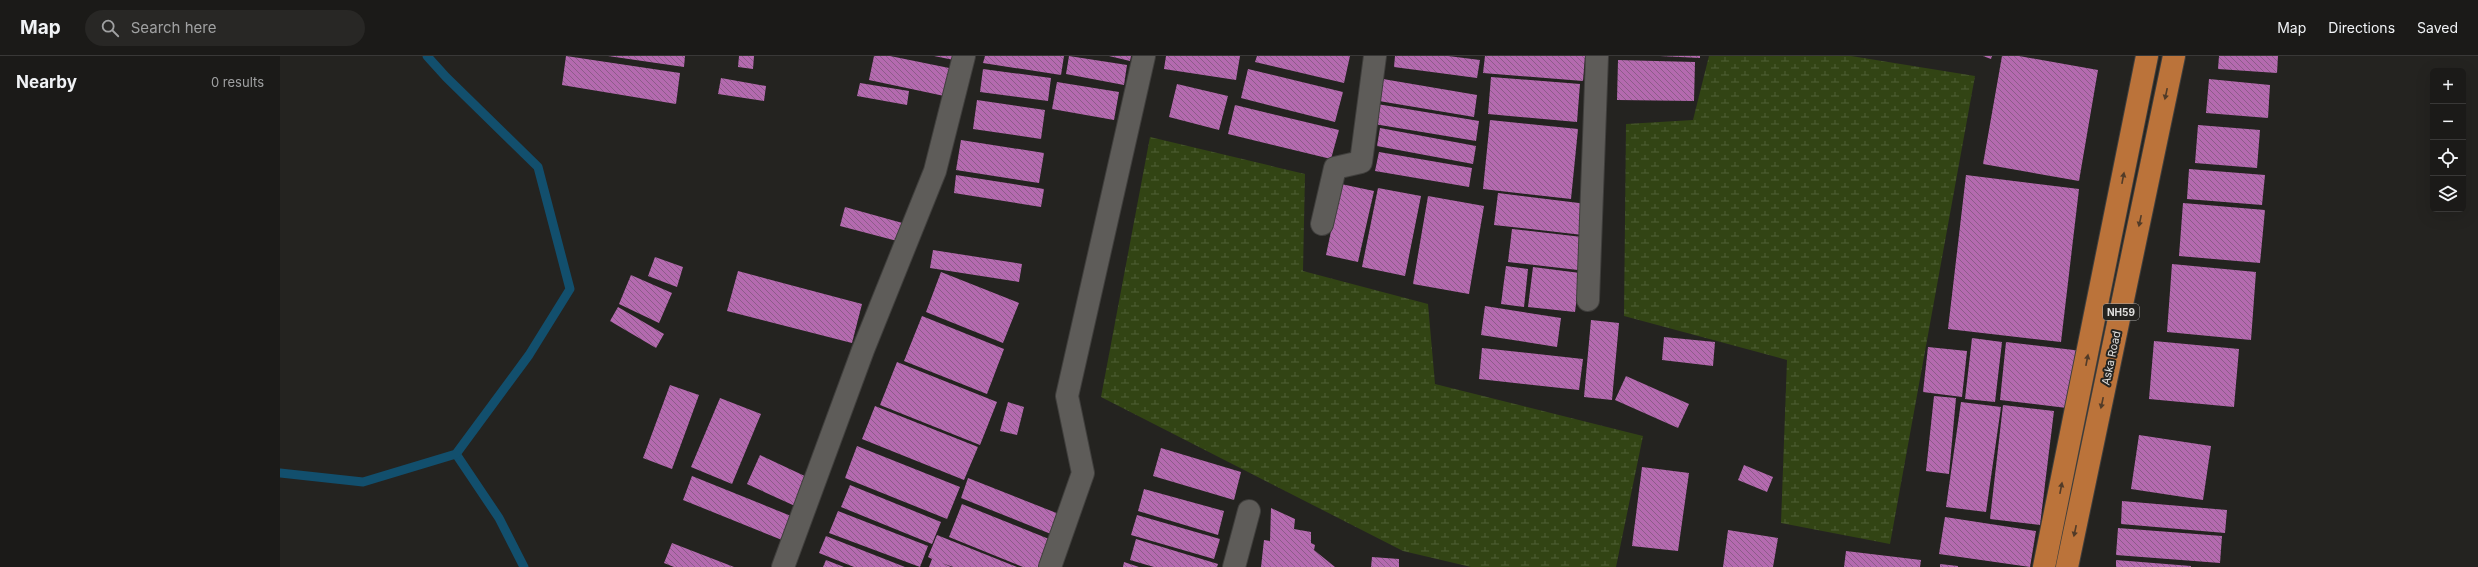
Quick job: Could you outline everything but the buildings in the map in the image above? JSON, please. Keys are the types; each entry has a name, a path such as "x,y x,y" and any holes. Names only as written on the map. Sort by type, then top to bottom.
{"highway":[{"name":"NH59","path":"2044,567 2147,56"},
{"name":"Aska Road","path":"2068,567 2174,56"}],"street":[{"path":"783,567 863,350 935,171 964,56"},
{"path":"1050,567 1083,473 1067,396 1144,56"},
{"path":"1322,224 1335,168 1361,162 1375,56"},
{"path":"1588,300 1597,56"},
{"path":"1234,567 1249,511"}],"green space":[{"path":"1709,56 1851,56 1975,76 1890,544 1781,523 1787,360 1624,316 1626,124 1693,120"},
{"path":"1150,137 1305,174 1303,271 1428,304 1435,384 1643,436 1616,567 1471,567 1403,551 1101,397"}],"waterway":[{"path":"280,473 363,482 456,454 529,355 570,289 538,167 446,77 427,56"},
{"path":"456,454 499,518 524,567"}]}
